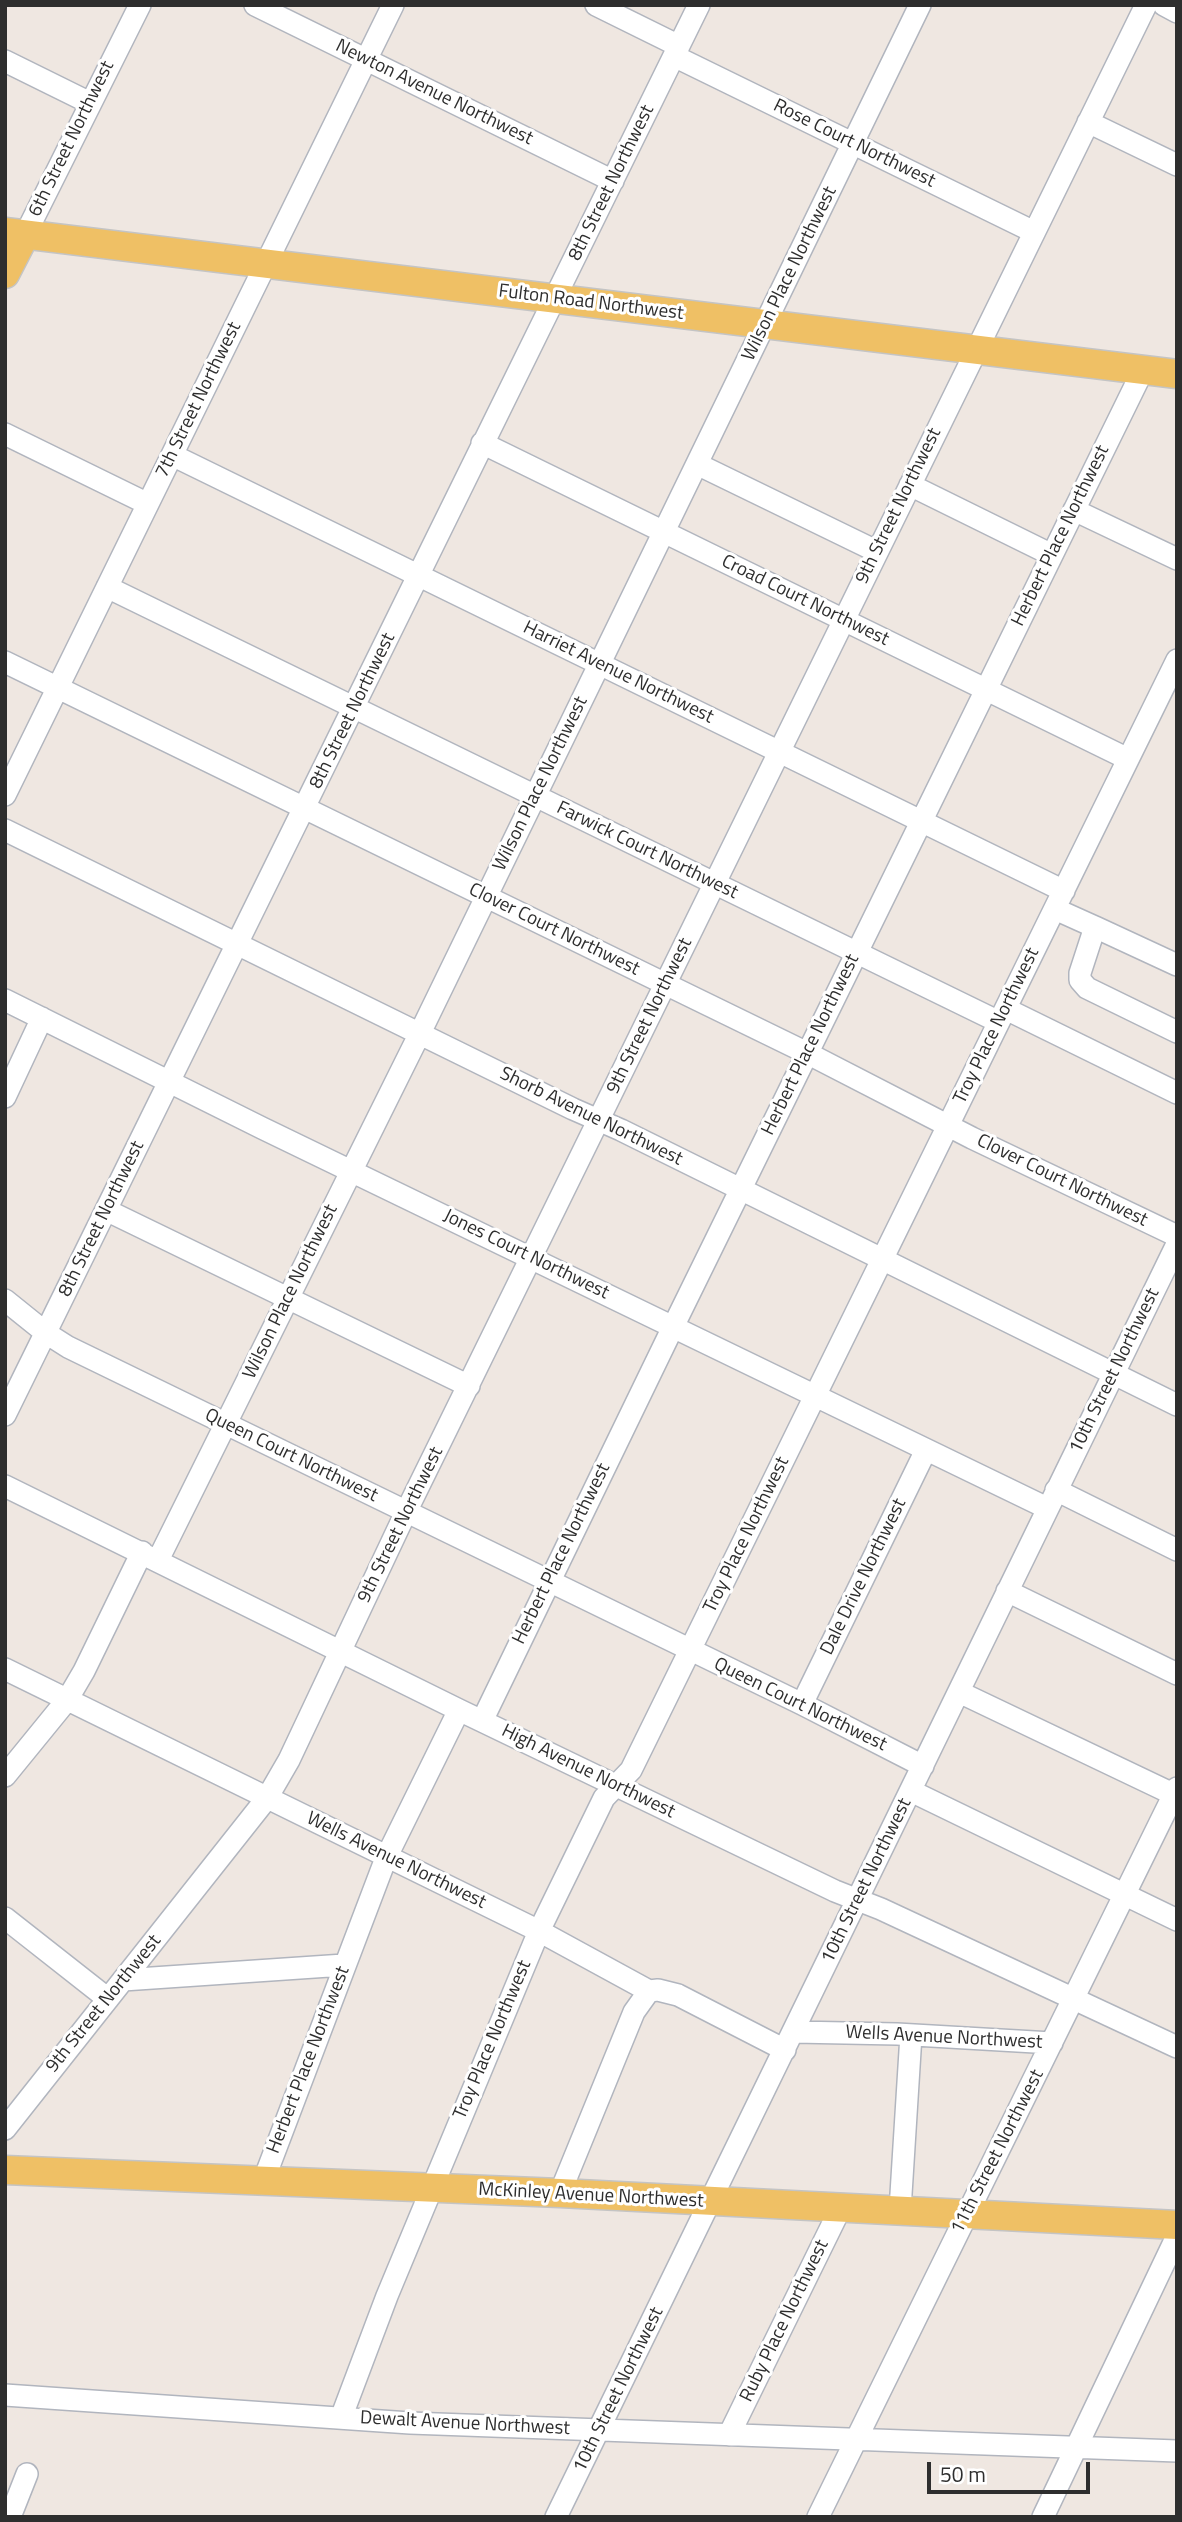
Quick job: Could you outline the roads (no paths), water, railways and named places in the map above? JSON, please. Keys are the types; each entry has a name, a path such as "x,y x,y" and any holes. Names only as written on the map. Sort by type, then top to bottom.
{"main road":[{"name":"Fulton Road Northwest","path":"15,233 1177,374"},
{"name":"6th Street Northwest","path":"5,274 15,233"},
{"name":"McKinley Avenue Northwest","path":"5,2171 560,2193 1177,2225"}],"street":[{"name":"6th Street Northwest","path":"15,233 90,103 140,5"},
{"name":"Newton Avenue Northwest","path":"255,5 613,181"},
{"name":"7th Street Northwest","path":"5,795 393,5"},
{"name":"Rose Court Northwest","path":"596,5 676,51 1034,232"},
{"name":"8th Street Northwest","path":"5,1415 699,5"},
{"name":"Wilson Place Northwest","path":"5,1776 67,1700 226,1424 420,1033 920,5"},
{"name":"9th Street Northwest","path":"5,2129 267,1798 289,1759 406,1512 1146,5"},
{"path":"1164,5 1177,12"},
{"path":"5,61 90,103"},
{"path":"1088,122 1177,165"},
{"name":"Herbert Place Northwest","path":"482,1721 1143,370"},
{"path":"5,434 148,504"},
{"name":"Croad Court Northwest","path":"482,443 1128,759"},
{"name":"Harriet Avenue Northwest","path":"172,455 921,821 1060,900 1096,927 1177,965"},
{"path":"697,464 876,551"},
{"path":"910,485 1052,555"},
{"path":"1074,510 1177,559"},
{"name":"Farwick Court Northwest","path":"107,587 856,953 1177,1093"},
{"name":"Troy Place Northwest","path":"341,2418 387,2296 539,1931 604,1798 631,1770 1177,660"},
{"name":"Clover Court Northwest","path":"5,662 807,1053 972,1138 1177,1236"},
{"name":"Shorb Avenue Northwest","path":"5,830 1177,1405"},
{"path":"1096,927 1080,980 1087,988 1177,1032"},
{"name":"Jones Court Northwest","path":"5,1000 926,1450 1177,1550"},
{"path":"5,1097 42,1018"},
{"path":"106,1210 469,1386"},
{"name":"10th Street Northwest","path":"556,2517 790,2041 1051,1499 1174,1254"},
{"name":"Queen Court Northwest","path":"5,1300 68,1347 802,1704 923,1766"},
{"name":"Dale Drive Northwest","path":"802,1704 926,1450"},
{"name":"High Avenue Northwest","path":"5,1486 459,1710 858,1900 1177,2047"},
{"path":"1007,1591 1177,1674"},
{"name":"Wells Avenue Northwest","path":"5,1669 539,1931 649,1991 658,1990 678,1995 790,2041 911,2035 1052,2043"},
{"path":"958,1692 1176,1793"},
{"name":"Herbert Place Northwest","path":"263,2182 386,1857 459,1710"},
{"path":"911,1791 1177,1920"},
{"name":"11th Street Northwest","path":"818,2517 1176,1793"},
{"path":"5,1918 108,2000"},
{"path":"123,1980 344,1965"},
{"path":"560,2193 634,2011 649,1991"},
{"path":"900,2210 911,2035"},
{"name":"Ruby Place Northwest","path":"729,2435 841,2207"},
{"path":"1043,2517 1177,2236"},
{"name":"Dewalt Avenue Northwest","path":"5,2395 341,2418 1177,2451"},
{"path":"10,2517 27,2474"}]}
